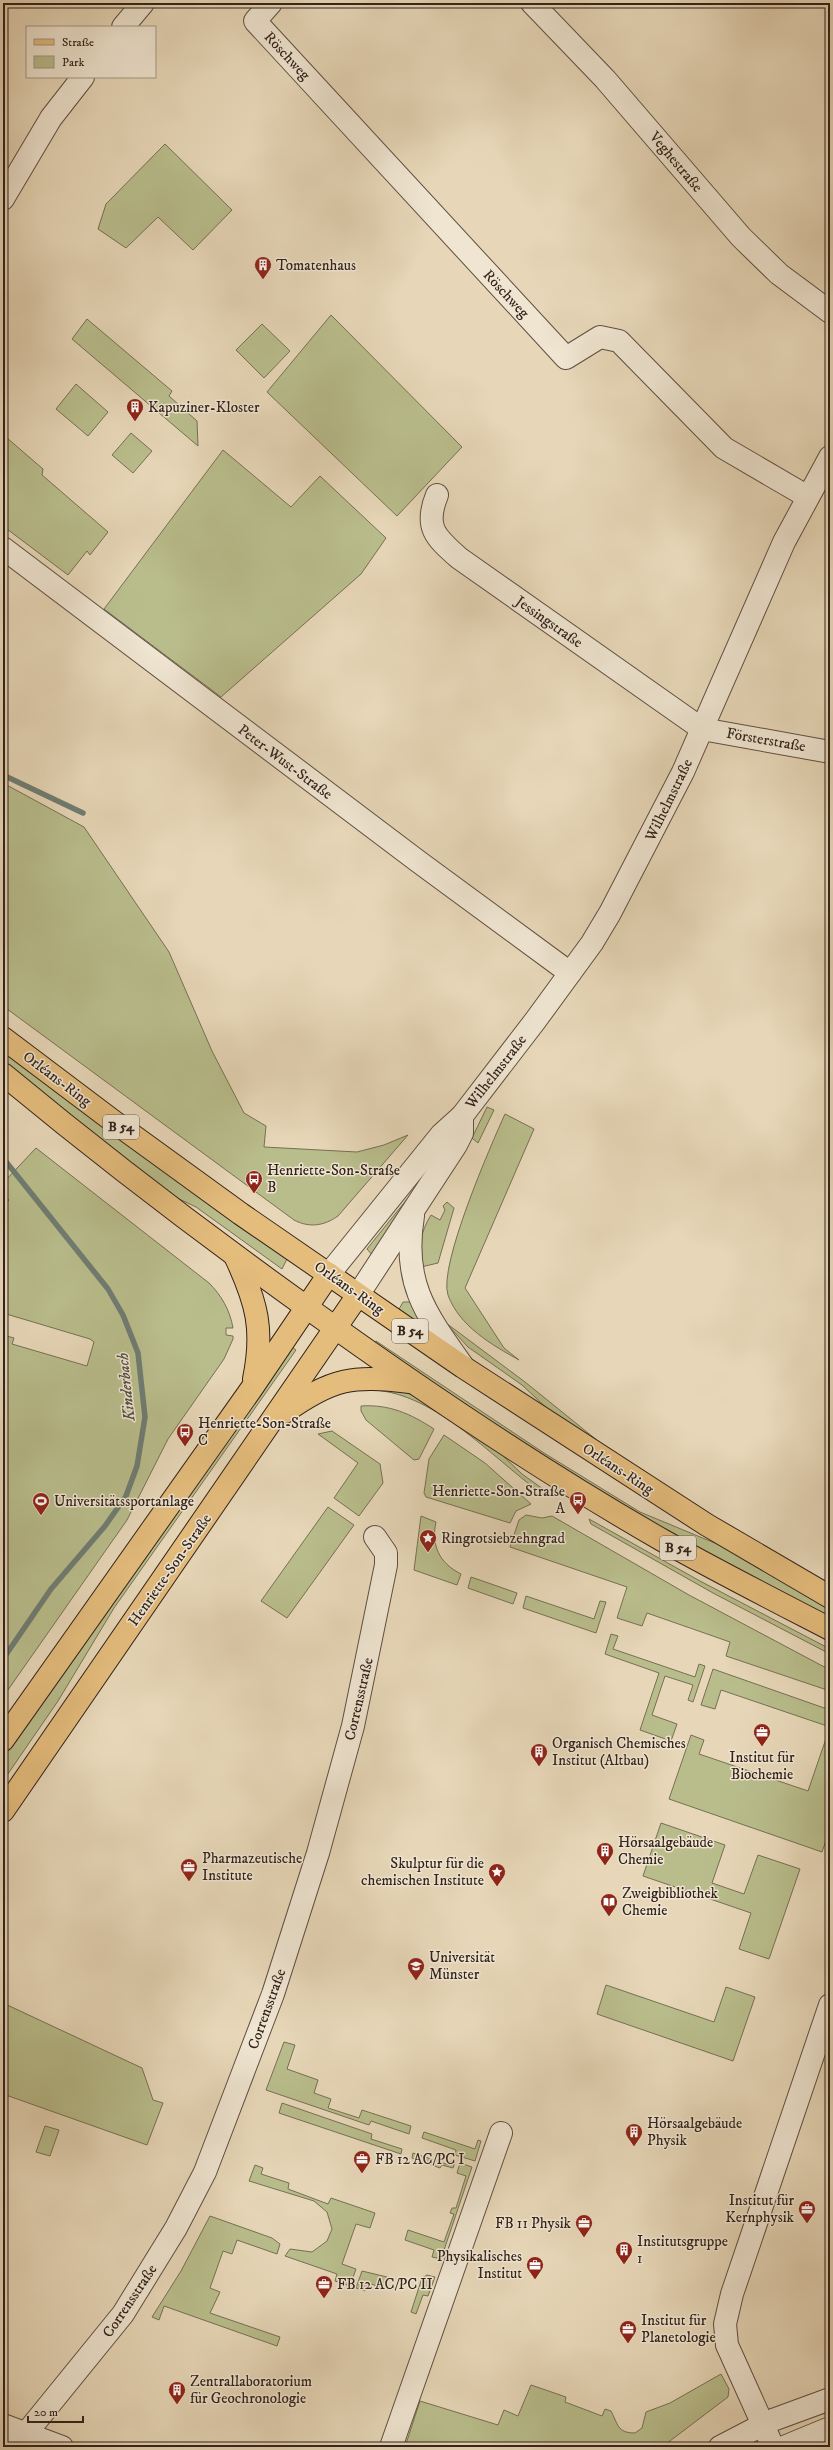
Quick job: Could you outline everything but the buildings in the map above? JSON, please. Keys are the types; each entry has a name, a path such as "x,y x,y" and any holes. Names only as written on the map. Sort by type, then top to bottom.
{"main road":[{"name":"Orléans-Ring","path":"3,1038 160,1156 463,1367 706,1525 830,1597"},
{"name":"Orléans-Ring","path":"3,1074 117,1167 235,1257 413,1382 564,1482 663,1540 830,1629"},
{"name":"B 54","path":"235,1257 251,1293 259,1323 260,1347 252,1388"},
{"name":"Wilhelmstraße","path":"307,1308 329,1274"},
{"name":"Henriette-Son-Straße","path":"3,1811 337,1329 358,1295"},
{"path":"3,1740 307,1308"},
{"path":"272,1421 311,1394 331,1384 366,1378 413,1382"}],"street":[{"path":"124,26 143,3"},
{"name":"Röschweg","path":"271,3 255,22 566,358 600,337 619,342 724,448 744,462 817,491"},
{"name":"Veghestraße","path":"532,3 605,78 741,237 779,274 830,312"},
{"path":"3,199 51,118 82,78"},
{"name":"Wilhelmstraße","path":"329,1274 441,1134 462,1116 592,943 629,880 683,772 784,542 817,491 830,457"},
{"name":"Jessingstraße","path":"437,494 430,520 433,531 438,540 458,558 702,729"},
{"name":"Peter-Wust-Straße","path":"3,548 415,859 570,972"},
{"name":"Försterstraße","path":"702,729 830,752"},
{"name":"Wilhelmstraße","path":"358,1295 462,1134 462,1116"},
{"name":"Wilhelmstraße","path":"414,1209 409,1246 410,1267 414,1282 431,1321 463,1367"},
{"name":"Corrensstraße","path":"20,2440 123,2314 176,2228 206,2172 284,1961 342,1768 369,1657 386,1565 386,1553 375,1537"},
{"path":"773,2447 727,2345 727,2314 830,2005"},
{"path":"391,2447 501,2133"},
{"path":"720,2447 763,2424 801,2408 830,2399"},
{"path":"3,2424 20,2440 62,2447"},
{"path":"784,2447 830,2428"}],"green space":[{"path":"165,144 232,210 193,250 158,217 126,248 98,229 106,204"},
{"path":"331,315 462,447 397,516 267,392"},
{"path":"87,319 172,391 169,396 197,421 198,446 72,339"},
{"path":"262,324 290,351 264,378 236,350"},
{"path":"76,384 108,412 88,436 56,409"},
{"path":"131,433 152,451 133,473 112,455"},
{"path":"7,438 43,469 42,475 108,532 90,555 87,551 68,575 3,526 3,443"},
{"path":"223,450 291,507 320,476 386,538 361,574 221,697 104,609"},
{"path":"3,783 84,827 169,952 212,1051 244,1113 266,1126 264,1147 357,1152 384,1145 408,1135 338,1216 327,1222 316,1225 300,1223 294,1220 3,1006"},
{"path":"3,1049 288,1257 282,1269 196,1207 173,1196 104,1144 3,1061"},
{"path":"487,1107 494,1110 478,1143 472,1138"},
{"path":"505,1114 534,1129 465,1288 504,1348 519,1360 498,1348 468,1325 453,1306 448,1295 447,1280 458,1233 478,1177"},
{"path":"36,1148 209,1283 221,1298 227,1309 233,1328 226,1328 226,1335 233,1336 233,1339 224,1359 168,1439 127,1520 3,1697 3,1335 14,1338 12,1344 87,1366 94,1342 90,1339 3,1313 3,1207 9,1200 3,1195 3,1183"},
{"path":"428,1173 373,1256 367,1249"},
{"path":"447,1202 454,1208 438,1263 421,1267 419,1254 422,1234 431,1215 440,1220 445,1210 443,1206"},
{"path":"403,1302 415,1302 426,1330 398,1311"},
{"path":"446,1323 525,1382 603,1445 552,1413 522,1385 468,1347"},
{"path":"376,1341 544,1453 640,1512 717,1544 830,1608 830,1618 664,1530 509,1435 375,1343"},
{"path":"292,1347 296,1350 114,1608 58,1701 3,1781 3,1755"},
{"path":"366,1387 401,1391 415,1396 499,1452 522,1474 543,1489 541,1493 481,1444 437,1412 414,1400 390,1392 366,1390"},
{"path":"361,1406 390,1408 417,1419 434,1429 419,1459 414,1460 366,1420 361,1411"},
{"path":"332,1431 380,1464 383,1483 359,1516 334,1498 358,1463 318,1434"},
{"path":"444,1435 485,1463 531,1504 516,1511 510,1523 426,1497 424,1493 429,1459"},
{"path":"328,1507 354,1525 287,1618 261,1601"},
{"path":"526,1515 542,1518 552,1516 689,1595 830,1670 830,1691 726,1656 730,1642 647,1613 642,1626 617,1618 627,1587 510,1547 519,1520"},
{"path":"421,1516 436,1522 435,1538 438,1552 442,1559 453,1570 461,1574 457,1585 414,1570"},
{"path":"589,1519 700,1581 830,1649 830,1654 713,1593 591,1524"},
{"path":"471,1577 517,1593 513,1604 468,1588"},
{"path":"526,1596 594,1619 600,1601 606,1602 596,1633 523,1608"},
{"path":"611,1634 618,1636 613,1649 695,1677 699,1664 705,1666 693,1702 688,1700 693,1685 665,1676 652,1715 677,1724 671,1741 640,1730 659,1673 605,1654"},
{"path":"713,1669 830,1710 830,1727 721,1690 715,1709 701,1705"},
{"path":"830,1727 830,1829 822,1852 669,1799 691,1735 704,1740 699,1754 808,1791"},
{"path":"661,1823 725,1845 712,1883 744,1894 758,1855 800,1869 769,1959 739,1949 751,1913 643,1876"},
{"path":"606,1985 714,2022 726,1987 755,1997 733,2061 597,2014"},
{"path":"3,2003 142,2068 153,2100 163,2103 147,2145 3,2094"},
{"path":"284,2042 295,2045 287,2069 318,2080 314,2093 331,2099 328,2108 359,2118 362,2110 411,2126 409,2134 371,2121 369,2125 266,2090"},
{"path":"282,2103 372,2134 371,2139 402,2149 401,2154 279,2113"},
{"path":"45,2126 59,2130 50,2156 36,2152"},
{"path":"424,2132 475,2149 478,2140 481,2141 475,2161 455,2155 456,2150 422,2138"},
{"path":"413,2153 449,2165 451,2161 455,2162 453,2168 442,2165 440,2168 412,2158"},
{"path":"460,2163 472,2167 441,2259 432,2257 434,2250 405,2240 408,2230 444,2242 454,2214 450,2213 452,2208 456,2208 466,2176 457,2173"},
{"path":"255,2165 263,2168 261,2174 289,2183 288,2189 328,2204 331,2198 375,2213 370,2228 356,2224 342,2264 356,2269 350,2286 335,2281 337,2274 285,2256 290,2249 312,2252 327,2241 332,2229 327,2212 314,2201 249,2181"},
{"path":"210,2216 272,2238 280,2244 277,2254 237,2240 232,2254 223,2251 210,2288 220,2292 210,2313 280,2337 277,2346 164,2306 159,2320 152,2317 181,2271"},
{"path":"362,2271 387,2277 383,2288 368,2283 365,2291 356,2288"},
{"path":"427,2275 435,2277 428,2296 423,2295 416,2314 411,2312 422,2278"},
{"path":"721,2374 729,2389 728,2397 662,2447 405,2447 420,2401 498,2425 504,2410 518,2416 531,2385 566,2397 565,2402 602,2416 605,2409 611,2411 621,2429 629,2433 635,2433 642,2428 646,2412 670,2403"}],"waterway":[{"path":"3,775 83,813"},
{"name":"Kinderbach","path":"3,1158 108,1289 123,1315 138,1353 145,1417 137,1466 126,1496 105,1526 51,1589 3,1659"}],"place":[{"name":"Tomatenhaus","path":"263,280"},
{"name":"Kapuziner-Kloster","path":"135,422"},
{"name":"Henriette-Son-Straße B","path":"254,1194"},
{"name":"Henriette-Son-Straße C","path":"185,1447"},
{"name":"Henriette-Son-Straße A","path":"578,1515"},
{"name":"Universitätssportanlage","path":"41,1516"},
{"name":"Ringrotsiebzehngrad","path":"428,1553"},
{"name":"Institut für Biochemie","path":"762,1747"},
{"name":"Organisch Chemisches Institut (Altbau)","path":"539,1767"},
{"name":"Hörsaalgebäude Chemie","path":"605,1866"},
{"name":"Pharmazeutische Institute","path":"189,1882"},
{"name":"Skulptur für die chemischen Institute","path":"497,1887"},
{"name":"Zweigbibliothek Chemie","path":"609,1917"},
{"name":"Universität Münster","path":"416,1981"},
{"name":"Hörsaalgebäude Physik","path":"634,2147"},
{"name":"FB 12 AC/PC I","path":"362,2174"},
{"name":"Institut für Kernphysik","path":"807,2224"},
{"name":"FB 11 Physik","path":"584,2238"},
{"name":"Institutsgruppe 1","path":"624,2265"},
{"name":"Physikalisches Institut","path":"535,2280"},
{"name":"FB 12 AC/PC II","path":"324,2299"},
{"name":"Institut für Planetologie","path":"628,2344"},
{"name":"Zentrallaboratorium für Geochronologie","path":"177,2405"}]}
